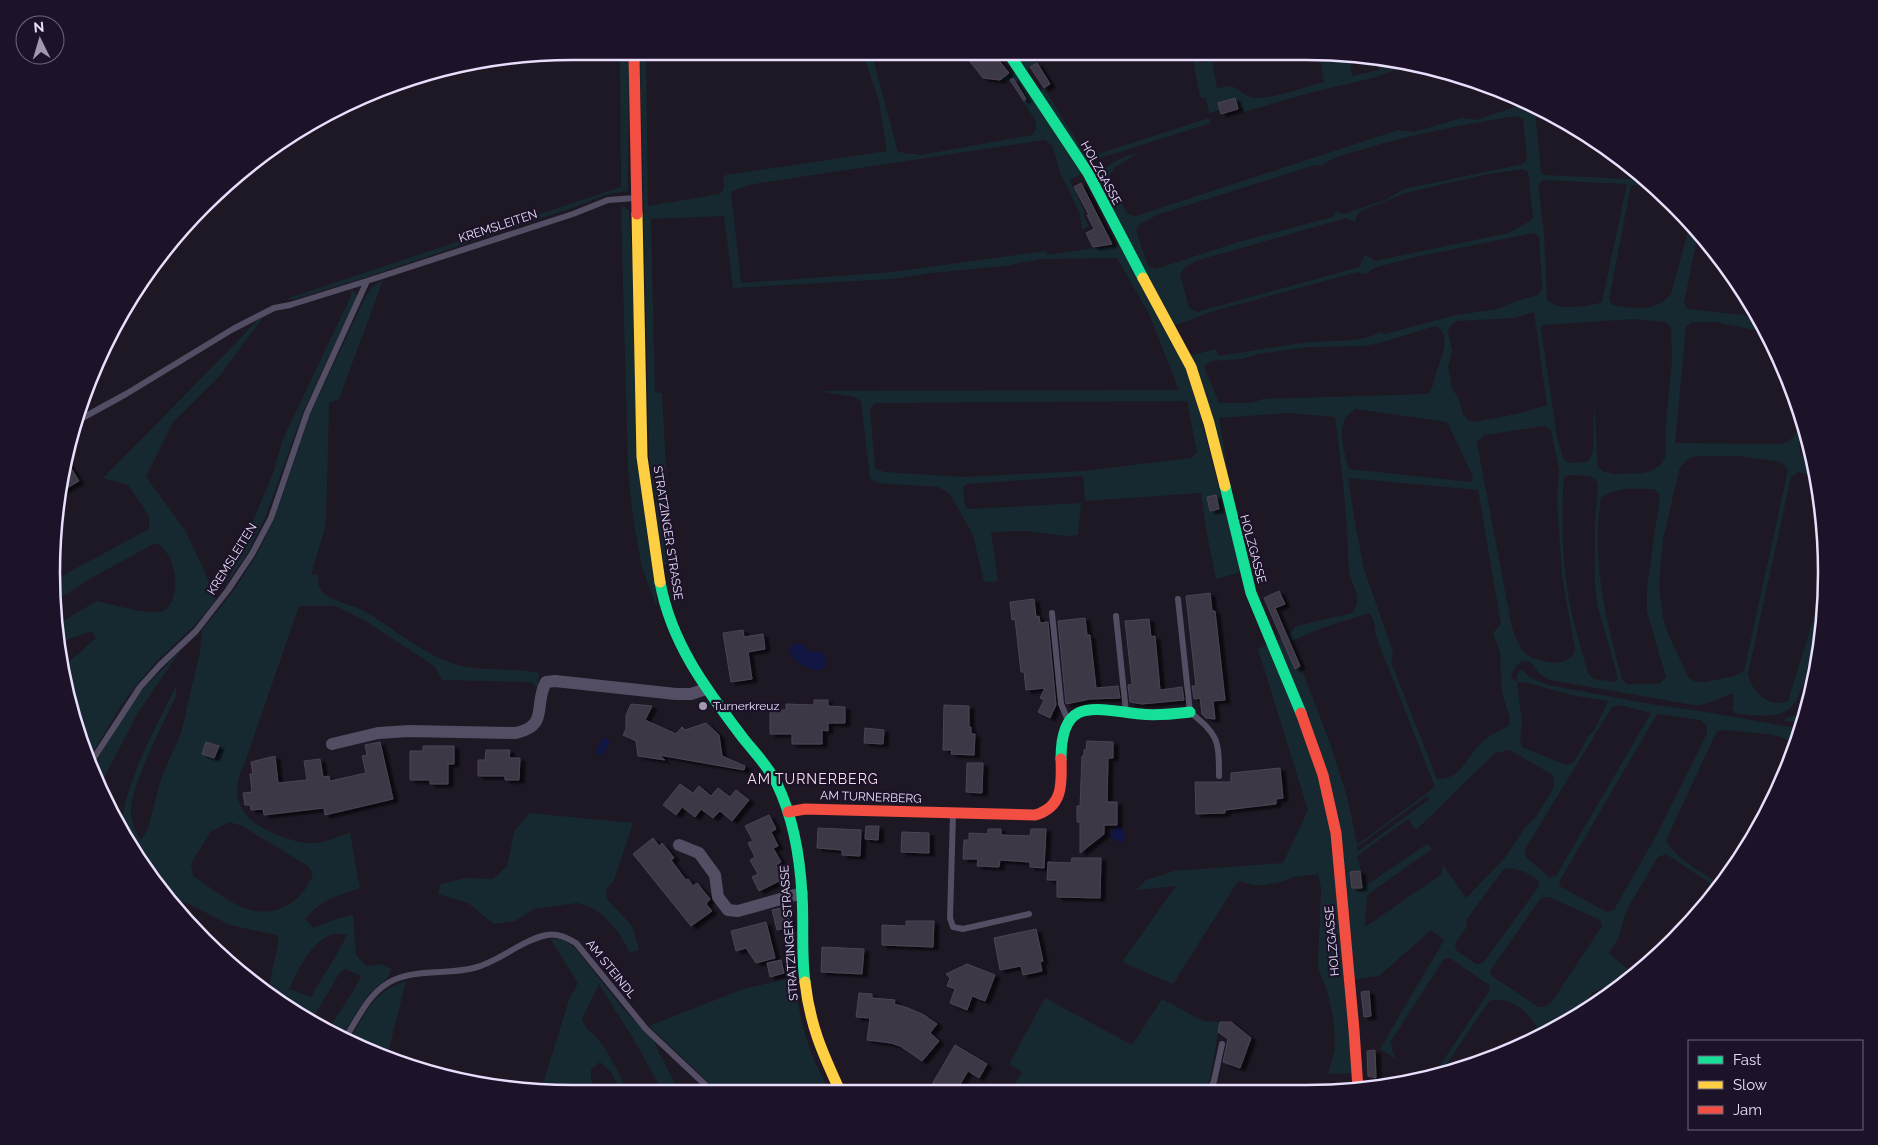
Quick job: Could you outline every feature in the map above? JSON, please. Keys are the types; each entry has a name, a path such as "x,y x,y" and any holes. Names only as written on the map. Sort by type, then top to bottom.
{"street":[{"name":"STRATZINGER STRASSE","path":"634,60 642,457 664,606 677,639 706,689 776,782 788,812 797,852 802,893 804,977 808,1008 819,1046 837,1085"},
{"name":"HOLZGASSE","path":"1013,60 1088,174 1191,367 1208,414 1230,516 1254,603 1306,725 1324,777 1336,830 1344,932 1357,1055 1358,1082"},
{"path":"332,744 378,733 409,731 516,733 530,730 537,720 542,689 546,682 555,681 676,694 690,694 706,689"},
{"path":"1068,720 1081,711 1098,709 1149,716 1190,712"},
{"name":"AM TURNERBERG","path":"788,812 806,809 1034,815 1046,812 1054,806 1061,786 1062,733 1068,720"},
{"path":"679,845 699,854 715,875 718,897 728,910 738,911 802,893"}],"lane":[{"name":"KREMSLEITEN","path":"84,417 126,394 233,329 274,308 290,305 367,281 573,214 608,200 638,198"},
{"name":"KREMSLEITEN","path":"95,757 140,687 196,631 228,590 252,554 271,518 307,413 367,281"},
{"path":"1178,599 1190,712 1215,735 1219,750 1219,776"},
{"path":"1052,614 1061,704 1068,720"},
{"path":"1116,616 1126,712"},
{"path":"953,813 950,918 954,927 963,929 1029,914"},
{"name":"AM STEINDL","path":"348,1033 368,1002 376,992 389,982 406,976 473,969 490,963 536,938 550,934 564,936 576,944 646,1029 706,1085"},
{"path":"1212,1085 1222,1044"}],"shaded area":[{"path":"620,60 629,60 628,191 608,194 572,208 367,277 295,299 286,299 621,187"},
{"path":"640,60 646,60 648,206 720,194 724,188 723,178 726,175 887,151 879,101 865,60 873,60 898,152 921,155 1032,135 1036,129 1036,121 1010,82 1000,80 1009,73 1017,73 1083,173 1070,180 1089,226 1082,230 1080,214 1060,172 1052,145 1044,140 748,185 731,192 741,283 892,272 1046,251 1047,255 1121,244 1188,369 1241,572 1216,579 1201,493 1085,501 1083,476 967,484 963,487 965,506 969,509 1081,503 1078,535 1066,536 1025,531 991,532 998,581 984,582 973,535 950,494 938,487 877,483 870,478 861,401 854,397 819,391 1179,390 1149,314 1117,258 1040,259 1005,266 931,273 893,279 733,288 724,216 651,219 655,392 662,393 671,564 664,565 649,456","holes":["1187,401 1197,452 1191,458 1084,471 963,477 884,472 875,468 870,409 875,403"]},
{"path":"1020,60 1035,60 1037,63 1027,70"},
{"path":"1193,60 1199,60 1200,63 1212,61 1217,89 1231,86 1253,98 1283,94 1324,82 1320,60 1350,62 1352,76 1379,70 1378,65 1398,69 1373,78 1317,91 1244,112 1243,108 1238,109 1234,98 1218,103 1220,110 1209,113 1206,99 1200,97"},
{"path":"1044,88 1084,152 1090,155 1209,118 1211,123 1091,161 1084,159 1040,91"},
{"path":"1517,106 1535,115 1541,172 1545,175 1634,179 1641,185 1631,185 1609,299 1612,305 1644,308 1651,307 1665,300 1671,294 1688,232 1696,242 1684,303 1687,309 1744,315 1751,320 1757,330 1715,322 1692,322 1686,327 1675,443 1782,444 1793,437 1797,428 1800,438 1799,445 1801,455 1805,457 1808,474 1798,472 1791,477 1748,674 1757,693 1768,701 1781,703 1788,701 1817,608 1814,639 1809,664 1798,698 1792,706 1783,712 1772,715 1735,713 1732,709 1734,704 1733,694 1705,704 1694,705 1550,680 1539,673 1531,663 1524,661 1520,663 1513,671 1511,678 1517,682 1517,675 1522,669 1529,677 1548,685 1794,728 1789,741 1770,735 1731,730 1717,731 1666,840 1669,846 1682,859 1715,880 1711,885 1666,854 1658,857 1626,911 1619,937 1609,953 1628,970 1617,979 1604,989 1592,993 1587,1001 1535,1030 1537,1027 1529,1015 1511,1002 1504,1000 1489,1001 1446,1066 1438,1068 1490,990 1489,985 1450,958 1444,959 1391,1041 1396,1059 1380,1049 1444,940 1431,930 1379,976 1344,981 1354,1073 1328,1074 1335,1050 1334,1022 1328,994 1318,967 1321,888 1318,874 1294,877 1265,885 1254,885 1238,881 1173,984 1122,962 1176,886 1136,890 1146,880 1174,871 1283,863 1308,810 1258,649 1289,635 1296,626 1352,613 1357,602 1349,570 1347,524 1335,417 1288,413 1219,418 1235,515 1189,356 1216,349 1219,356 1311,342 1365,338 1379,332 1385,334 1456,315 1499,309 1513,302 1538,295 1542,288 1539,236 1533,233 1411,258 1374,268 1366,274 1358,272 1217,310 1173,326 1099,183 1104,170 1108,166 1120,159 1140,152 1115,167 1109,176 1127,214 1136,216 1398,130 1414,132 1462,118 1476,120","holes":["1516,116 1523,119 1527,159 1523,164 1404,189 1387,199 1344,214 1336,211 1333,217 1238,242 1156,269 1148,266 1136,231 1140,224 1157,215 1315,165 1322,166 1336,157 1459,126","1523,169 1528,172 1533,217 1530,221 1508,233 1375,261 1365,255 1359,267 1197,312 1189,308 1180,274 1186,266 1199,260 1346,218 1355,222 1356,216 1361,211 1405,193 1484,175","1543,180 1627,184 1602,302 1565,307 1558,306 1547,300 1544,233 1538,185","1534,312 1547,405 1521,413 1475,422 1468,420 1463,414 1459,399 1452,388 1448,367 1452,351 1448,331 1451,325 1458,321 1514,318","1634,319 1666,322 1671,327 1672,360 1666,422 1666,456 1660,465 1644,473 1615,474 1604,472 1598,467 1594,400 1593,450 1590,459 1586,462 1569,463 1564,460 1557,438 1541,328 1543,325","1435,326 1441,330 1445,342 1431,390 1427,394 1263,399 1251,403 1219,403 1204,366 1211,361 1242,359 1257,354 1310,347 1363,346 1380,343","1355,409 1447,422 1473,476 1471,482 1349,469 1342,429 1346,417","1545,426 1551,430 1559,470 1557,498 1562,577 1575,649 1572,656 1567,660 1554,663 1546,662 1526,654 1522,650 1512,628 1477,443 1484,435","1700,456 1738,456 1781,462 1788,470 1744,671 1735,676 1705,682 1696,682 1689,678 1669,636 1663,618 1659,585 1663,539 1680,467 1689,458","1571,475 1589,476 1596,479 1598,485 1595,521 1595,583 1597,604 1618,678 1615,682 1593,679 1588,673 1568,594 1564,561 1564,477","1348,478 1478,490 1501,624 1493,633 1500,652 1502,692 1510,719 1509,725 1483,741 1462,768 1452,776 1437,779 1391,662 1393,652 1364,569","1654,489 1660,495 1647,588 1647,612 1666,677 1659,684 1627,684 1622,679 1602,590 1598,544 1601,498 1620,490","1369,613 1374,620 1376,636 1435,787 1357,845 1348,800 1331,746 1291,641 1322,628","1524,682 1571,695 1608,701 1594,731 1589,735 1574,762 1566,765 1522,747 1520,740 1522,722 1517,683","1620,705 1651,713 1556,876 1549,877 1526,857 1525,849 1612,707","1657,714 1701,720 1707,726 1707,734 1656,836 1614,910 1607,912 1561,887 1559,882","1510,750 1553,775 1553,789 1536,817 1526,826 1504,859 1466,898 1443,865 1442,874 1365,927 1367,895 1432,849 1427,844 1365,886 1357,856 1408,819 1416,830 1495,753","1427,796 1430,799 1357,852 1357,847","1509,868 1523,871 1538,880 1539,886 1483,963 1476,964 1456,950 1455,943 1466,928 1467,919 1503,870","1549,897 1600,920 1602,926 1551,1003 1538,1007 1492,976 1490,971 1541,898"]},
{"path":"621,206 629,211 657,607 642,568 633,518 628,468"},
{"path":"383,280 339,399 329,403 326,524 311,575 318,574 320,588 329,597 373,616 438,658 467,667 539,673 538,688 531,682 442,680 434,666 364,620 335,606 299,606 239,776 238,799 242,809 249,818 270,832 283,837 305,843 317,843 350,833 360,888 324,903 305,919 314,928 336,919 353,915 356,955 366,966 383,964 391,969 387,978 365,1000 345,1031 331,1024 361,976 346,969 340,972 315,1015 288,999 269,985 279,940 276,935 230,925 180,901 146,857 123,818 132,780 176,686 176,696 149,754 132,801 132,820 141,841 148,828 161,779 181,733 200,652 202,630 232,593 256,556 274,520 310,414 372,287","holes":["229,822 242,826 308,866 313,875 308,885 287,906 278,910 268,911 246,909 227,899 193,876 191,864 210,832","333,934 347,934 311,997 289,989 306,957 318,943"]},
{"path":"351,290 357,296 303,412 266,516 248,552 225,587 274,471 282,441 351,296"},
{"path":"264,316 219,377 173,422 146,477 185,530 216,600 193,627 156,662 137,684 93,752 77,705 68,662 96,638 92,631 64,641 62,621 97,601 142,611 159,612 165,610 171,604 174,595 175,574 168,555 162,547 155,543 88,580 61,598 60,578 149,529 149,516 128,485 103,478 256,321"},
{"path":"793,644 803,644 810,652 816,651 824,654 826,663 824,668 813,670 798,663 792,657 789,650"},
{"path":"181,650 137,714 104,779 96,762 127,711 143,689"},
{"path":"1798,715 1795,723 1785,721 1786,718"},
{"path":"603,737 610,741 603,756 595,753"},
{"path":"529,813 633,823 614,880 606,889 607,899 633,927 639,950 630,953 619,933 604,916 590,907 577,903 534,909 515,921 494,924 468,903 438,894 440,884 466,878 493,879 507,866 514,832"},
{"path":"1115,825 1124,830 1126,835 1122,843 1109,837"},
{"path":"550,938 563,940 574,947 625,1011 652,1038 676,1085 659,1085 599,984 582,1019 589,1031 598,1039 609,1055 624,1085 617,1085 612,1073 600,1062 591,1069 591,1078 594,1085 543,1084 569,1000 578,983"},
{"path":"795,977 799,1008 810,1050 827,1085 712,1085 649,1026 743,989"},
{"path":"406,981 389,1051 352,1035 366,1011 378,997"},
{"path":"1045,998 1132,1045 1162,999 1203,1021 1220,1022 1207,1085 1014,1085 1022,1072 1009,1064"}],"building":[{"path":"969,60 999,60 1009,73 1000,80 983,78"},
{"path":"1037,63 1050,84 1044,88 1030,67"},
{"path":"1013,78 1026,99 1024,101 1010,80"},
{"path":"1235,98 1238,109 1221,114 1218,103"},
{"path":"1081,183 1112,244 1093,247 1086,233 1094,229 1087,215 1089,215 1074,187"},
{"path":"71,468 79,481 67,488"},
{"path":"1216,495 1219,509 1210,511 1207,497"},
{"path":"1279,591 1285,604 1275,608 1300,666 1295,669 1264,598"},
{"path":"1210,593 1212,611 1215,611 1225,700 1213,701 1215,719 1206,718 1202,714 1200,698 1194,699 1192,686 1196,686 1186,596"},
{"path":"1034,599 1036,617 1039,616 1040,623 1048,622 1056,705 1050,718 1038,712 1044,700 1040,698 1045,688 1026,690 1024,672 1021,672 1015,619 1012,620 1010,602"},
{"path":"1085,618 1087,635 1090,635 1096,688 1118,686 1120,698 1090,699 1066,704 1058,621"},
{"path":"1149,619 1151,637 1155,636 1160,690 1182,687 1184,700 1142,704 1130,702 1128,685 1132,684 1125,621"},
{"path":"743,630 744,637 763,634 765,649 748,652 752,679 731,682 723,633"},
{"path":"814,700 828,700 828,706 845,707 845,723 828,723 828,731 822,730 822,744 792,744 792,734 770,734 770,710 786,710 786,704 814,705"},
{"path":"631,704 652,706 645,720 676,734 682,727 685,730 706,723 719,735 722,756 745,766 744,770 659,755 665,760 638,756 636,741 623,735 626,729 626,715"},
{"path":"944,705 969,706 969,727 971,727 971,734 975,734 974,755 951,754 952,750 943,750"},
{"path":"865,728 884,730 883,744 864,743"},
{"path":"1087,741 1113,742 1113,758 1108,758 1107,802 1117,802 1117,825 1104,825 1104,834 1080,853 1080,822 1077,822 1077,806 1080,806 1082,756 1084,756 1084,750 1086,750"},
{"path":"206,742 219,746 214,758 202,754"},
{"path":"380,742 393,799 325,815 324,808 264,815 263,809 251,810 250,805 245,805 243,793 252,792 250,774 253,774 251,762 275,756 278,783 307,780 304,761 320,759 323,777 329,776 330,781 366,773 362,756 367,755 365,745"},
{"path":"423,746 454,746 454,764 448,764 448,784 430,784 430,780 410,780 410,751 423,751"},
{"path":"486,750 510,750 509,758 520,758 519,780 505,780 505,776 478,776 478,760 485,760"},
{"path":"967,763 983,763 982,793 966,792"},
{"path":"1280,768 1283,798 1276,799 1276,804 1225,810 1225,813 1196,814 1195,782 1231,782 1231,773"},
{"path":"680,784 693,793 699,786 711,796 718,788 730,797 736,790 749,800 732,821 720,811 713,818 701,809 695,817 682,807 676,815 663,805"},
{"path":"769,815 776,829 771,832 778,846 773,848 781,862 776,865 783,879 759,891 752,877 758,874 750,860 755,857 748,843 753,841 745,826"},
{"path":"866,826 879,826 878,840 865,839"},
{"path":"818,828 861,830 860,856 842,855 842,850 817,848"},
{"path":"988,829 1001,829 1001,835 1030,836 1031,829 1046,829 1044,868 1030,867 1030,862 1000,860 999,867 977,866 978,859 963,859 964,840 969,840 969,833 988,834"},
{"path":"902,832 929,833 929,853 901,852"},
{"path":"653,838 659,846 662,843 668,850 674,858 671,860 686,880 688,879 693,886 697,883 710,899 706,904 712,911 691,926 633,854"},
{"path":"1072,858 1101,858 1100,898 1057,897 1057,880 1047,880 1048,862 1071,863"},
{"path":"1360,871 1362,888 1352,888 1350,872"},
{"path":"786,907 791,927 777,930 772,910"},
{"path":"906,921 934,921 933,947 882,945 882,925 906,926"},
{"path":"766,922 775,958 756,963 746,948 736,951 731,931"},
{"path":"1036,929 1043,961 1040,962 1042,971 1023,975 1021,966 1000,970 994,938"},
{"path":"822,947 864,949 862,974 821,972"},
{"path":"781,960 784,973 770,977 767,963"},
{"path":"967,964 995,975 985,1001 972,996 967,1010 950,1003 955,989 947,986 950,978 946,974"},
{"path":"1369,991 1371,1016 1364,1017 1361,992"},
{"path":"859,993 872,994 872,998 895,1000 894,1004 924,1015 937,1024 930,1033 939,1041 922,1061 900,1046 867,1040 870,1018 856,1017"},
{"path":"1220,1022 1231,1022 1251,1038 1240,1068 1223,1062 1228,1039 1218,1032"},
{"path":"955,1045 987,1064 979,1078 968,1071 960,1085 932,1085"},
{"path":"1375,1050 1376,1078 1368,1076 1367,1051"}],"traffic: fast":[{"path":"1013,60 1088,173 1143,278"},
{"path":"1225,486 1251,593 1301,713"},
{"path":"660,582 665,604 681,645 716,702 770,772 783,797 795,838 800,867 805,982"},
{"path":"1061,759 1063,739 1067,725 1074,716 1083,711 1095,709 1153,715 1190,712"}],"traffic: slow":[{"path":"637,214 642,457 660,582"},
{"path":"1143,278 1191,367 1209,423 1225,486"},
{"path":"805,982 810,1012 818,1038 837,1085"}],"traffic: jam":[{"path":"634,60 637,214"},
{"path":"1301,713 1323,775 1336,833 1358,1082"},
{"path":"788,812 805,809 1035,815 1044,811 1056,800 1061,786 1061,759"}],"place":[{"name":"Turnerkreuz","path":"703,706"}],"district":[{"name":"AM TURNERBERG","path":"813,779"}]}
